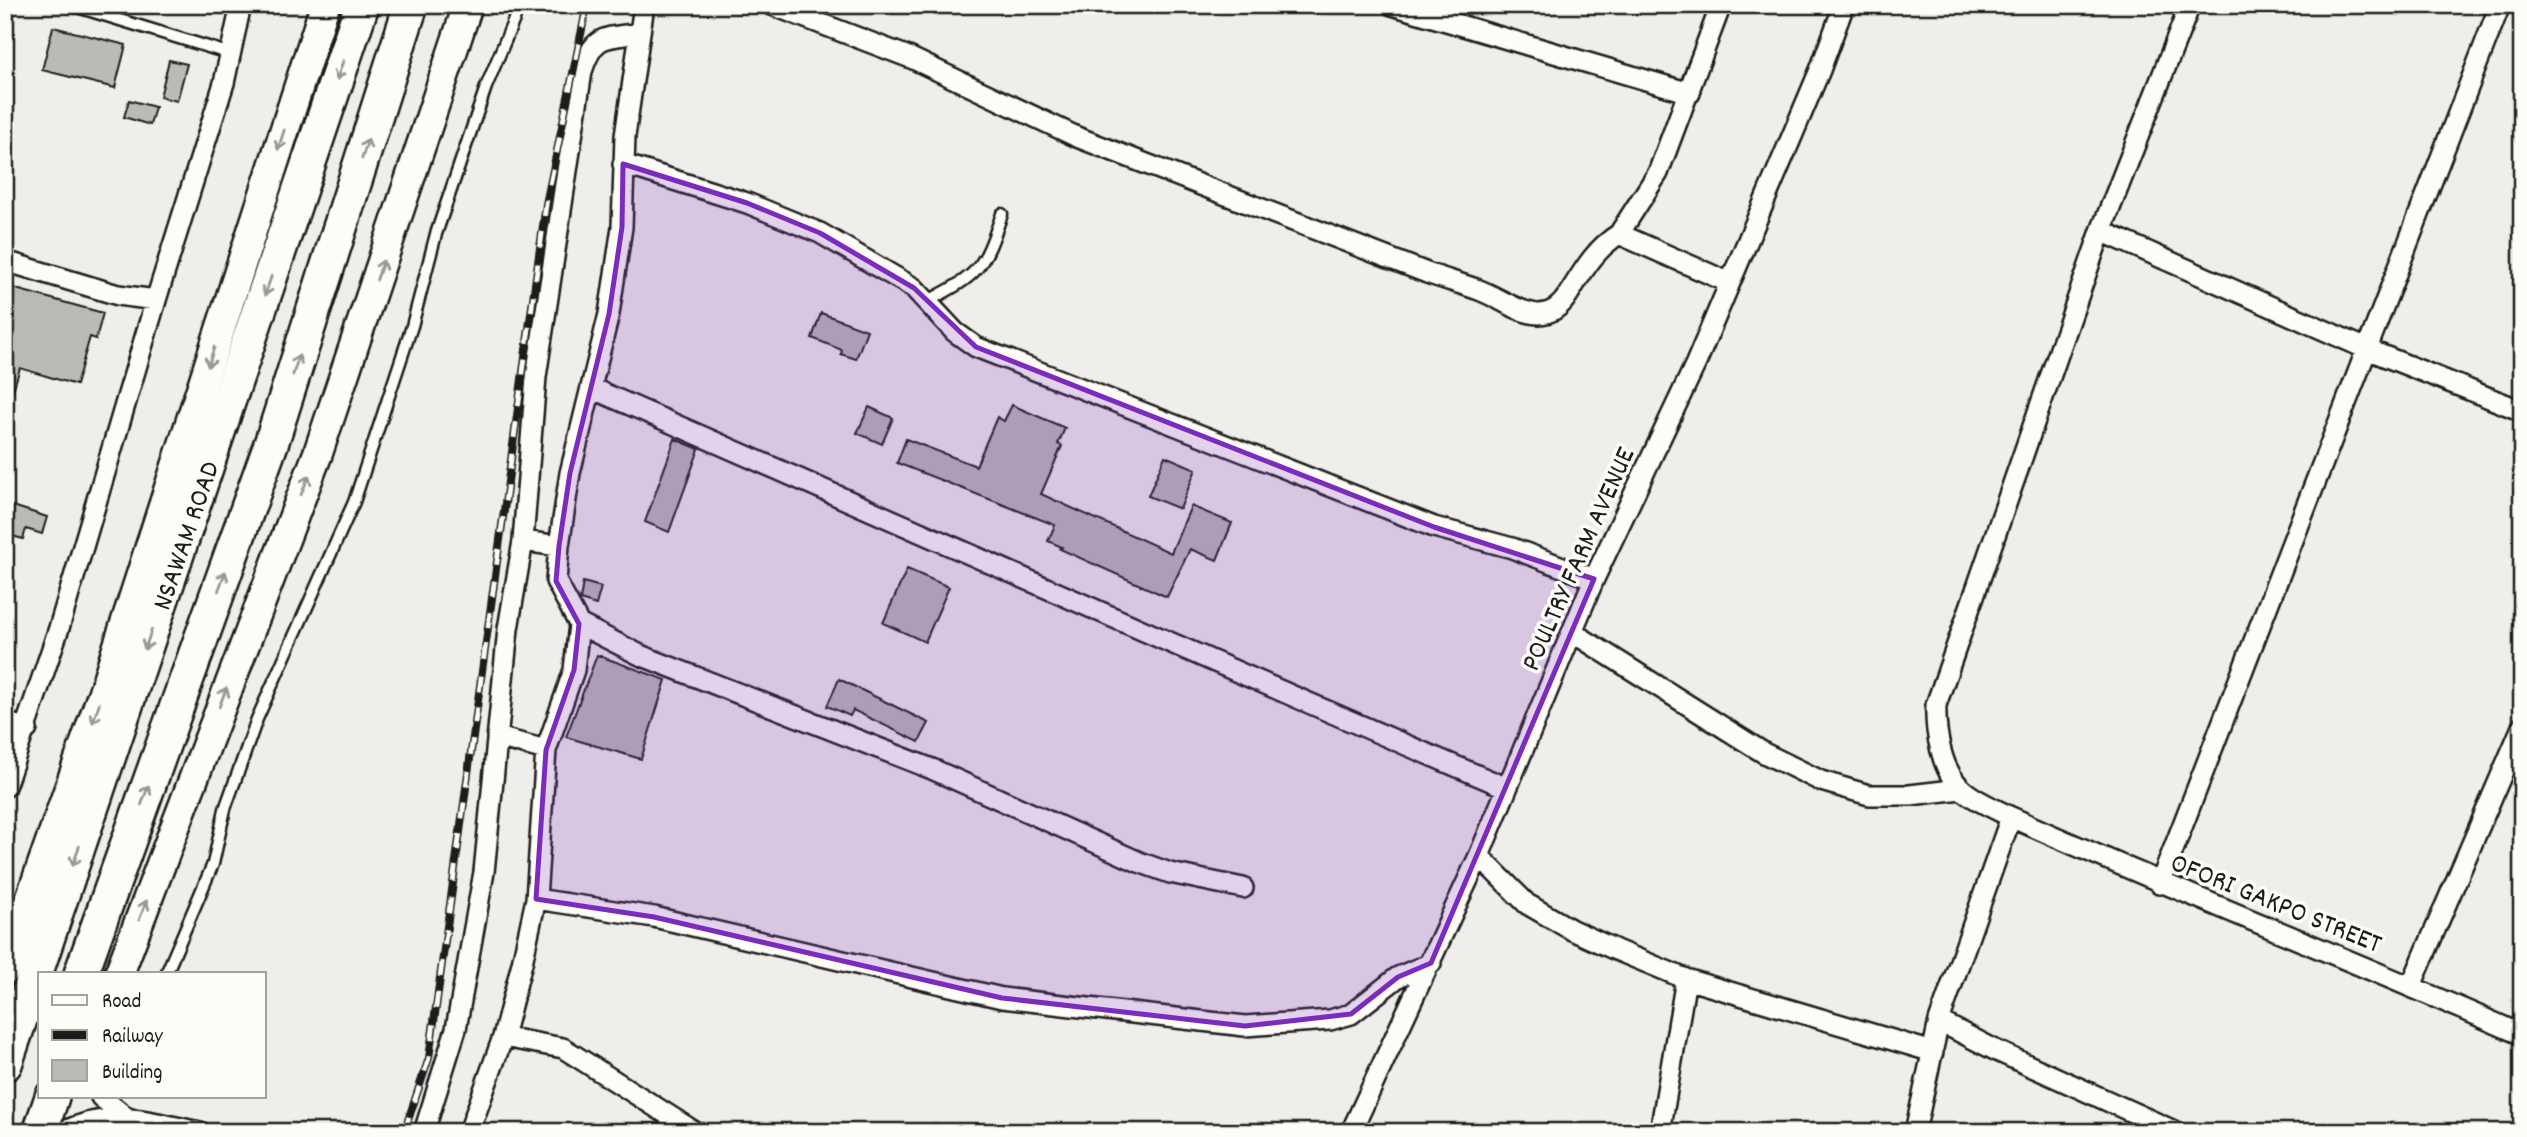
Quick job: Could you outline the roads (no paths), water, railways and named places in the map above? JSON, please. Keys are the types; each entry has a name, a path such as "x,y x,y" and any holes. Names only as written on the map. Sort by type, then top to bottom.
{"highway":[{"name":"NSAWAM ROAD","path":"5,1064 362,5"},
{"name":"NSAWAM ROAD","path":"82,972 272,441 411,5"},
{"path":"40,1132 52,1098"}],"main road":[{"path":"5,970 104,689 325,5"},
{"path":"120,972 318,453 468,5"}],"street":[{"path":"5,787 27,729 232,54 240,5"},
{"path":"468,1132 503,1037 536,899 546,750 574,670 579,624 556,580 559,546 570,473 609,314 622,227 623,164 644,5"},
{"path":"772,5 911,58 1077,137 1414,268 1480,290 1535,316 1552,313 1564,302 1593,255 1619,234 1658,173 1721,5"},
{"path":"1392,5 1690,93"},
{"name":"POULTRY FARM AVENUE","path":"1351,1132 1479,856 1505,787 1594,579 1730,283 1820,70 1844,5"},
{"path":"1572,632 1765,753 1821,781 1870,795 1910,795 1961,789 1943,757 1935,731 1936,705 2101,231 2190,5"},
{"path":"2160,884 2369,350 2500,5"},
{"path":"424,1132 456,1029 484,872 508,629 523,541 537,377 582,71 590,47 601,38 640,33"},
{"path":"623,164 747,203 820,233 905,282 928,301 955,332 976,347 1434,527 1512,548 1594,579"},
{"path":"2101,231 2369,350 2522,411"},
{"path":"1619,234 1730,283"},
{"path":"5,261 118,295 156,300"},
{"path":"591,388 971,552 1315,707 1505,787"},
{"path":"523,541 559,546"},
{"path":"579,624 640,655 944,775 1139,862 1170,873 1243,888"},
{"path":"5,722 27,729"},
{"path":"2411,986 2522,727"},
{"path":"497,737 546,750"},
{"name":"OFORI GAKPO STREET","path":"1961,789 2011,817 2160,884 2411,986 2522,1035"},
{"path":"1914,1132 1939,1021 2011,817"},
{"path":"1479,856 1527,904 1572,930 1686,979 1933,1052"},
{"path":"536,899 654,917 1002,998 1245,1026 1330,1020 1351,1014 1398,976 1431,963"},
{"path":"1660,1132 1686,979"},
{"path":"1939,1021 2168,1130"},
{"path":"503,1037 563,1048 695,1132"},
{"path":"102,1098 127,1118"},
{"path":"62,1132 98,1118 127,1118 200,1132"}],"lane":[{"path":"71,5 232,54"},
{"path":"167,972 213,864 225,809 257,719 354,502 412,326 436,234 486,88 520,5"},
{"path":"928,301 962,283 979,269 987,258 1002,214"}],"railway":[{"path":"404,1132 429,1058 546,204 587,5"}]}
